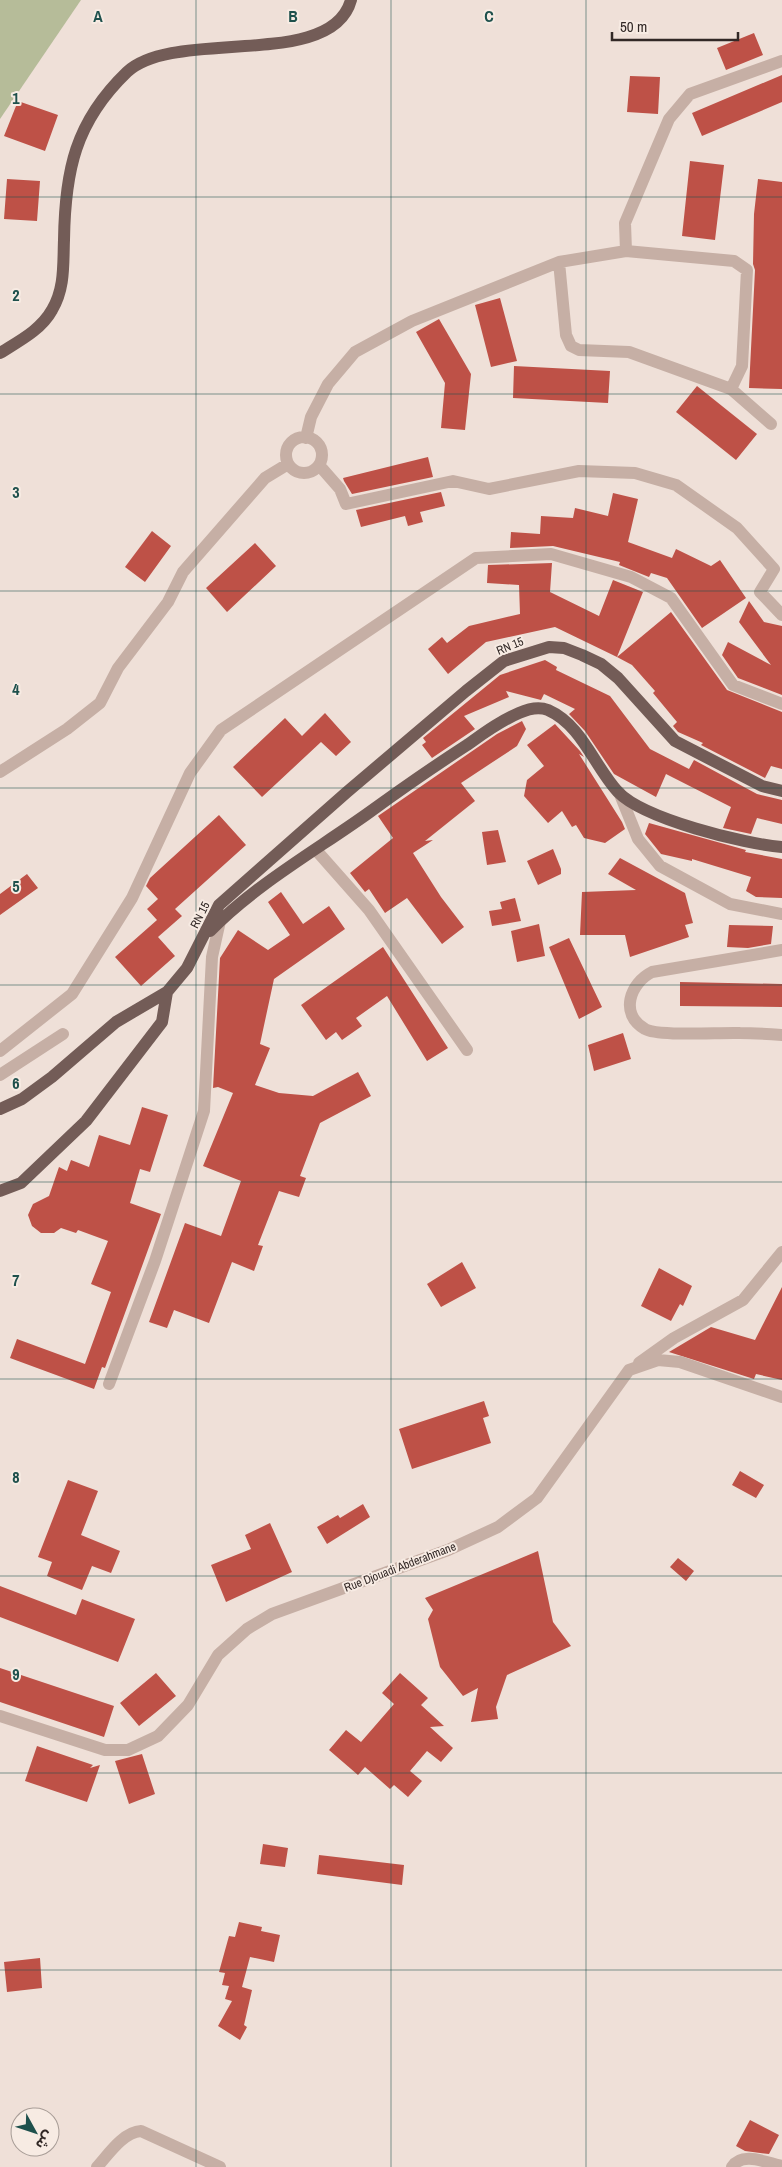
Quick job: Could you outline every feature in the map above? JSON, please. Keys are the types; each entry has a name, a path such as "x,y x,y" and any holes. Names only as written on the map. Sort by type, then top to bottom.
{"main road":[{"path":"0,353 33,332 52,311 64,281 66,182 80,135 105,94 129,70 147,59 226,46 288,42 312,37 336,23 351,0"},
{"name":"RN 15","path":"0,1109 22,1099 116,1022 168,992 187,968 219,906 347,792 466,691 504,662 549,646 564,648 601,664 642,703 676,742 762,786 782,790"},
{"name":"RN 15","path":"203,938 220,921 266,885 316,850 499,724 532,708 545,709 561,717 573,729 619,792 655,814 712,833 782,848"},
{"name":"RN 15","path":"0,1191 21,1183 86,1121 162,1022 168,992"}],"street":[{"path":"626,251 625,223 669,119 690,94 782,62"},
{"path":"306,438 311,417 328,384 355,352 412,321 559,262 626,251 734,261 747,270 742,366 731,389"},
{"path":"559,262 566,336 572,346 579,350 629,352 731,389 771,424"},
{"path":"306,438 317,442 322,453 319,465 310,473 292,469 286,458 288,448 295,440 306,438"},
{"path":"0,772 67,729 100,703 118,668 168,602 183,572 265,478 288,464"},
{"path":"319,465 340,489 346,504 453,481 489,489 579,471 635,473 676,485 737,528 774,569 760,592 782,614"},
{"path":"0,1051 72,994 132,898 190,773 221,730 476,558 551,554 632,577 671,598 732,685 782,704"},
{"path":"619,792 638,838 660,866 730,904 782,914"},
{"path":"316,850 369,910 467,1050"},
{"path":"109,1384 155,1261 204,1111 212,957 220,921"},
{"path":"782,950 652,972 642,977 634,987 629,1004 635,1020 646,1030 679,1034 782,1035"},
{"path":"0,1075 63,1034"},
{"name":"Rue Djouadi Abderahmane","path":"0,1716 105,1750 128,1750 158,1736 188,1705 218,1655 247,1629 272,1614 448,1550 490,1531 537,1498 629,1370 674,1338 743,1300 782,1252"},
{"path":"629,1370 658,1360 680,1362 782,1398"},
{"path":"97,2167 123,2139 133,2132 141,2131 220,2167"},
{"path":"732,2167 735,2162 745,2158 782,2166"}],"green space":[{"path":"0,0 81,0 0,119"}],"building":[{"path":"754,33 763,55 726,70 717,48"},
{"path":"782,75 782,102 702,136 692,113"},
{"path":"630,76 660,77 658,114 627,112"},
{"path":"18,101 58,115 45,151 4,136"},
{"path":"690,161 724,165 715,240 682,236"},
{"path":"7,179 40,181 37,221 4,219"},
{"path":"758,179 782,182 782,389 749,388 755,270 753,264 754,214"},
{"path":"500,298 517,361 491,367 475,305"},
{"path":"439,319 471,374 465,430 441,428 445,383 416,332"},
{"path":"514,366 610,371 608,403 513,398"},
{"path":"697,386 757,434 736,460 676,412"},
{"path":"428,457 433,477 352,494 343,478"},
{"path":"441,492 445,506 420,512 423,522 408,526 405,516 361,527 356,510"},
{"path":"613,493 638,499 628,542 672,558 676,549 711,566 720,560 746,598 702,628 667,578 651,573 649,577 619,565 620,562 553,546 510,548 511,532 540,534 541,516 573,518 575,508 608,516"},
{"path":"152,531 171,546 145,582 125,567"},
{"path":"255,543 276,566 227,612 206,588"},
{"path":"552,563 550,592 599,616 613,580 643,592 617,657 555,627 486,642 448,674 428,649 442,637 447,643 469,626 520,614 519,585 487,583 488,565"},
{"path":"749,601 764,622 782,626 782,695 738,678 722,655 728,642 771,665 739,622"},
{"path":"671,612 727,690 782,712 782,769 771,766 765,778 701,745 703,743 678,732 673,726 677,722 653,693 655,691 632,665 617,657"},
{"path":"545,660 557,667 556,670 610,696 650,749 689,769 694,760 757,794 782,800 782,824 757,818 751,834 723,828 731,807 666,774 656,797 614,774 585,731 569,714 575,709 544,694 541,700 506,691 509,697 464,716 475,729 432,758 422,745 426,742 423,738 500,675"},
{"path":"325,713 351,742 336,756 321,742 262,797 233,767 285,718 302,736"},
{"path":"522,721 526,729 517,746 461,783 475,801 425,841 433,840 413,853 441,897 464,927 442,944 407,898 385,913 369,889 365,892 350,873 393,838 378,816 497,734"},
{"path":"555,724 584,757 579,754 625,829 605,843 584,838 576,825 572,827 562,811 548,823 524,796 527,780 544,766 527,745"},
{"path":"219,815 246,845 175,909 182,916 158,937 175,956 141,986 115,957 157,920 147,909 158,899 146,886 150,878"},
{"path":"649,823 746,850 745,852 782,859 782,898 756,897 746,891 751,877 692,859 692,861 661,854 645,834"},
{"path":"498,830 506,862 487,865 482,832"},
{"path":"553,849 561,869 561,874 538,885 527,861"},
{"path":"620,858 685,893 693,923 685,925 689,937 630,957 625,935 580,935 582,892 636,890 608,874"},
{"path":"27,874 38,888 0,915 0,894"},
{"path":"281,892 303,924 329,906 345,929 274,979 260,1044 270,1048 255,1085 279,1093 313,1096 358,1072 371,1096 320,1123 300,1176 306,1178 299,1197 279,1191 258,1245 263,1246 254,1271 232,1262 209,1323 174,1310 167,1328 149,1322 185,1223 221,1236 241,1181 203,1166 233,1093 218,1087 213,1088 220,958 238,930 268,950 290,935 268,902"},
{"path":"515,898 521,921 492,926 489,911 502,909 500,902"},
{"path":"539,924 545,956 517,962 511,931"},
{"path":"729,925 773,926 771,944 748,948 727,947"},
{"path":"569,938 602,1007 579,1019 549,947"},
{"path":"383,947 448,1048 427,1061 387,996 356,1018 362,1026 342,1040 336,1032 326,1040 301,1005"},
{"path":"680,982 782,984 782,1007 680,1006"},
{"path":"623,1033 631,1059 594,1071 588,1045"},
{"path":"142,1107 168,1115 150,1172 140,1169 130,1203 161,1214 105,1368 102,1367 94,1389 10,1358 17,1339 85,1364 111,1292 91,1284 108,1241 78,1230 76,1233 61,1228 54,1233 41,1233 32,1226 28,1215 33,1204 49,1196 59,1167 67,1171 71,1160 89,1167 99,1135 130,1145"},
{"path":"462,1262 476,1288 441,1307 427,1284"},
{"path":"659,1268 692,1286 683,1306 680,1304 671,1321 641,1306"},
{"path":"782,1287 782,1380 756,1374 754,1379 669,1352 711,1327 755,1340"},
{"path":"484,1401 489,1416 483,1418 491,1443 412,1469 399,1429"},
{"path":"740,1471 764,1485 756,1498 732,1485"},
{"path":"68,1480 98,1491 81,1535 120,1551 111,1573 92,1566 82,1590 47,1576 52,1562 38,1557"},
{"path":"363,1504 370,1517 327,1544 317,1527 338,1515 340,1518"},
{"path":"270,1523 292,1572 226,1602 211,1565 251,1549 245,1535"},
{"path":"538,1551 553,1622 571,1646 507,1675 496,1707 498,1719 471,1722 478,1688 463,1696 440,1667 428,1619 433,1610 425,1598"},
{"path":"678,1558 694,1571 686,1581 670,1567"},
{"path":"0,1586 76,1615 82,1599 135,1619 118,1662 0,1617"},
{"path":"0,1668 114,1706 104,1737 0,1702"},
{"path":"156,1673 176,1696 139,1726 120,1703"},
{"path":"400,1673 428,1698 421,1705 444,1726 430,1727 453,1748 441,1762 427,1751 410,1771 422,1781 408,1797 394,1785 390,1789 365,1767 358,1775 329,1750 346,1730 361,1742 394,1704 382,1693"},
{"path":"37,1746 93,1765 90,1768 100,1765 87,1802 25,1781"},
{"path":"142,1754 155,1794 129,1804 115,1761"},
{"path":"263,1844 288,1848 285,1867 260,1864"},
{"path":"319,1855 404,1865 402,1885 317,1874"},
{"path":"239,1922 262,1927 261,1931 280,1935 274,1962 250,1957 242,1987 252,1990 244,2025 247,2027 240,2040 218,2026 232,2001 225,1999 229,1986 222,1985 225,1973 219,1972 229,1936 235,1937"},
{"path":"40,1958 42,1988 7,1992 4,1962"},
{"path":"750,2120 779,2135 769,2154 745,2151 736,2146"}]}
